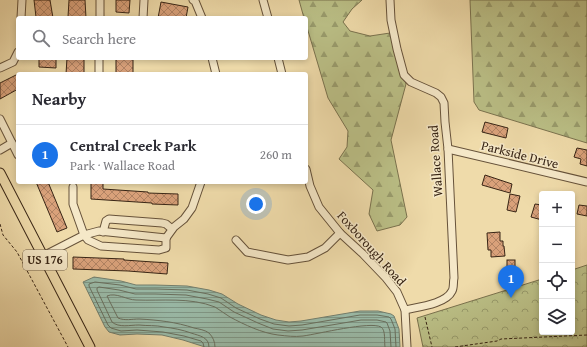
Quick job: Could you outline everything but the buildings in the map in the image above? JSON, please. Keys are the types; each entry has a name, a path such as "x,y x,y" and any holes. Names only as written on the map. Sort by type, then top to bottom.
{"main road":[{"name":"US 176","path":"0,173 90,347"}],"street":[{"path":"21,16 22,0"},
{"path":"100,0 100,16"},
{"path":"143,16 144,0"},
{"path":"194,0 201,16"},
{"path":"263,0 267,16"},
{"name":"Wallace Road","path":"390,0 391,20 404,75 411,82 436,93 441,97 444,103 448,149 454,278 452,291 446,298 432,304 405,310"},
{"path":"0,68 13,62 16,56"},
{"path":"99,60 99,72"},
{"path":"212,60 216,72"},
{"path":"278,60 282,72"},
{"path":"0,119 16,150"},
{"path":"0,150 12,143"},
{"name":"Parkside Drive","path":"448,149 587,182"},
{"name":"Foxborough Road","path":"308,178 319,207 340,233 363,254 397,292 405,310 407,347"},
{"path":"73,187 74,204 84,235 88,240 101,246 159,250 166,248 166,238 172,229 184,219 192,208 200,184"},
{"path":"102,232 106,221 109,219 162,223 166,224 172,229"},
{"path":"43,256 84,235 99,231 166,238"},
{"path":"236,240 247,252 288,260 308,257 325,248 340,233"}],"path":[{"path":"0,224 3,235 17,252 68,347"},
{"path":"425,317 432,347"},
{"path":"455,347 501,340 587,335"}],"green space":[{"path":"299,0 362,0 352,9 343,22 350,31 370,36 390,33 406,84 391,140 407,217 400,225 377,231 369,214 373,190 339,159 347,147 348,131 328,98 308,31 308,16 303,16"},
{"path":"470,0 587,0 587,143 479,110 474,102"},
{"path":"587,265 587,347 423,347 417,318 539,280 539,335 575,335 575,269"}],"water":[{"path":"94,277 136,285 187,286 209,290 222,294 238,304 261,315 276,320 289,322 360,311 378,311 394,316 399,329 400,347 205,347 162,335 120,335 109,332 105,327 83,282"}],"place":[{"name":"Central Creek Park","path":"511,298"}]}
